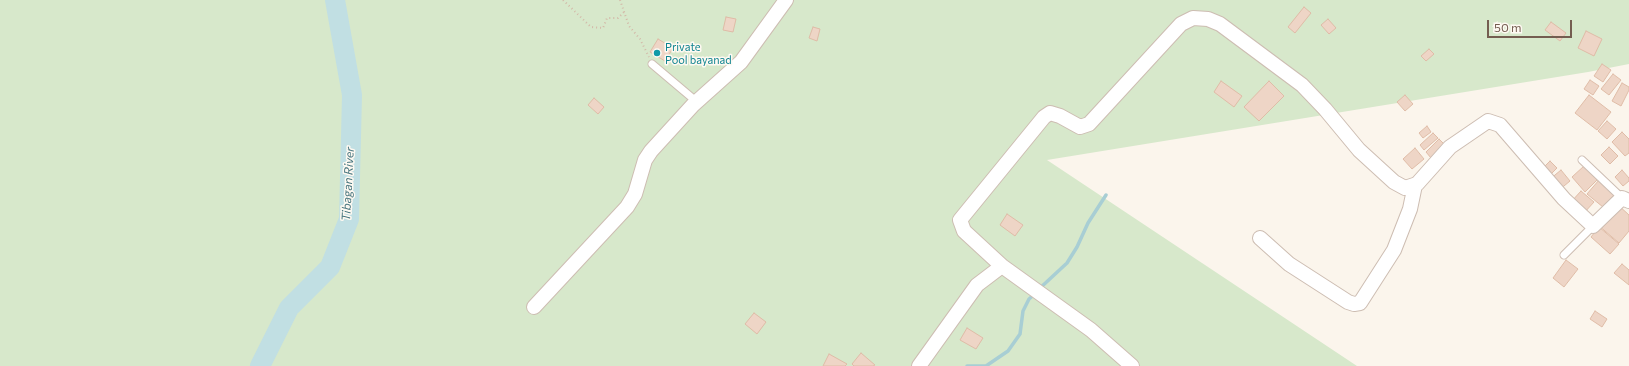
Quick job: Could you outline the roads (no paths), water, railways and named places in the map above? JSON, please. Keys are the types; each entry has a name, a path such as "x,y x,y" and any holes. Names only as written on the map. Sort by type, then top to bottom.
{"street":[{"path":"534,307 627,207 636,194 645,160 651,151 697,102 741,62 786,0"},
{"path":"1132,366 1091,330 1002,266 964,231 960,220 963,214 1044,117 1050,113 1060,116 1080,127 1089,124 1181,24 1193,18 1208,19 1220,24 1296,80 1325,109 1359,150 1394,182 1405,188 1415,185 1450,147 1488,121 1500,125 1564,200 1593,226 1625,199"},
{"path":"1260,238 1289,264 1348,302 1354,304 1360,303 1394,250 1410,209 1415,185"},
{"path":"920,366 977,285 1002,266"}],"lane":[{"path":"652,64 697,102"},
{"path":"1582,160 1625,199"},
{"path":"1564,255 1593,226"}],"waterway":[{"name":"Tibagan River","path":"260,366 289,308 330,267 349,219 352,95 335,0"},
{"path":"1039,289 1067,263 1077,247 1088,223 1106,195"},
{"path":"967,366 986,366 1008,351 1020,334 1023,311 1029,299 1035,294"}],"place":[{"name":"Private Pool bayanad","path":"657,53"}]}
